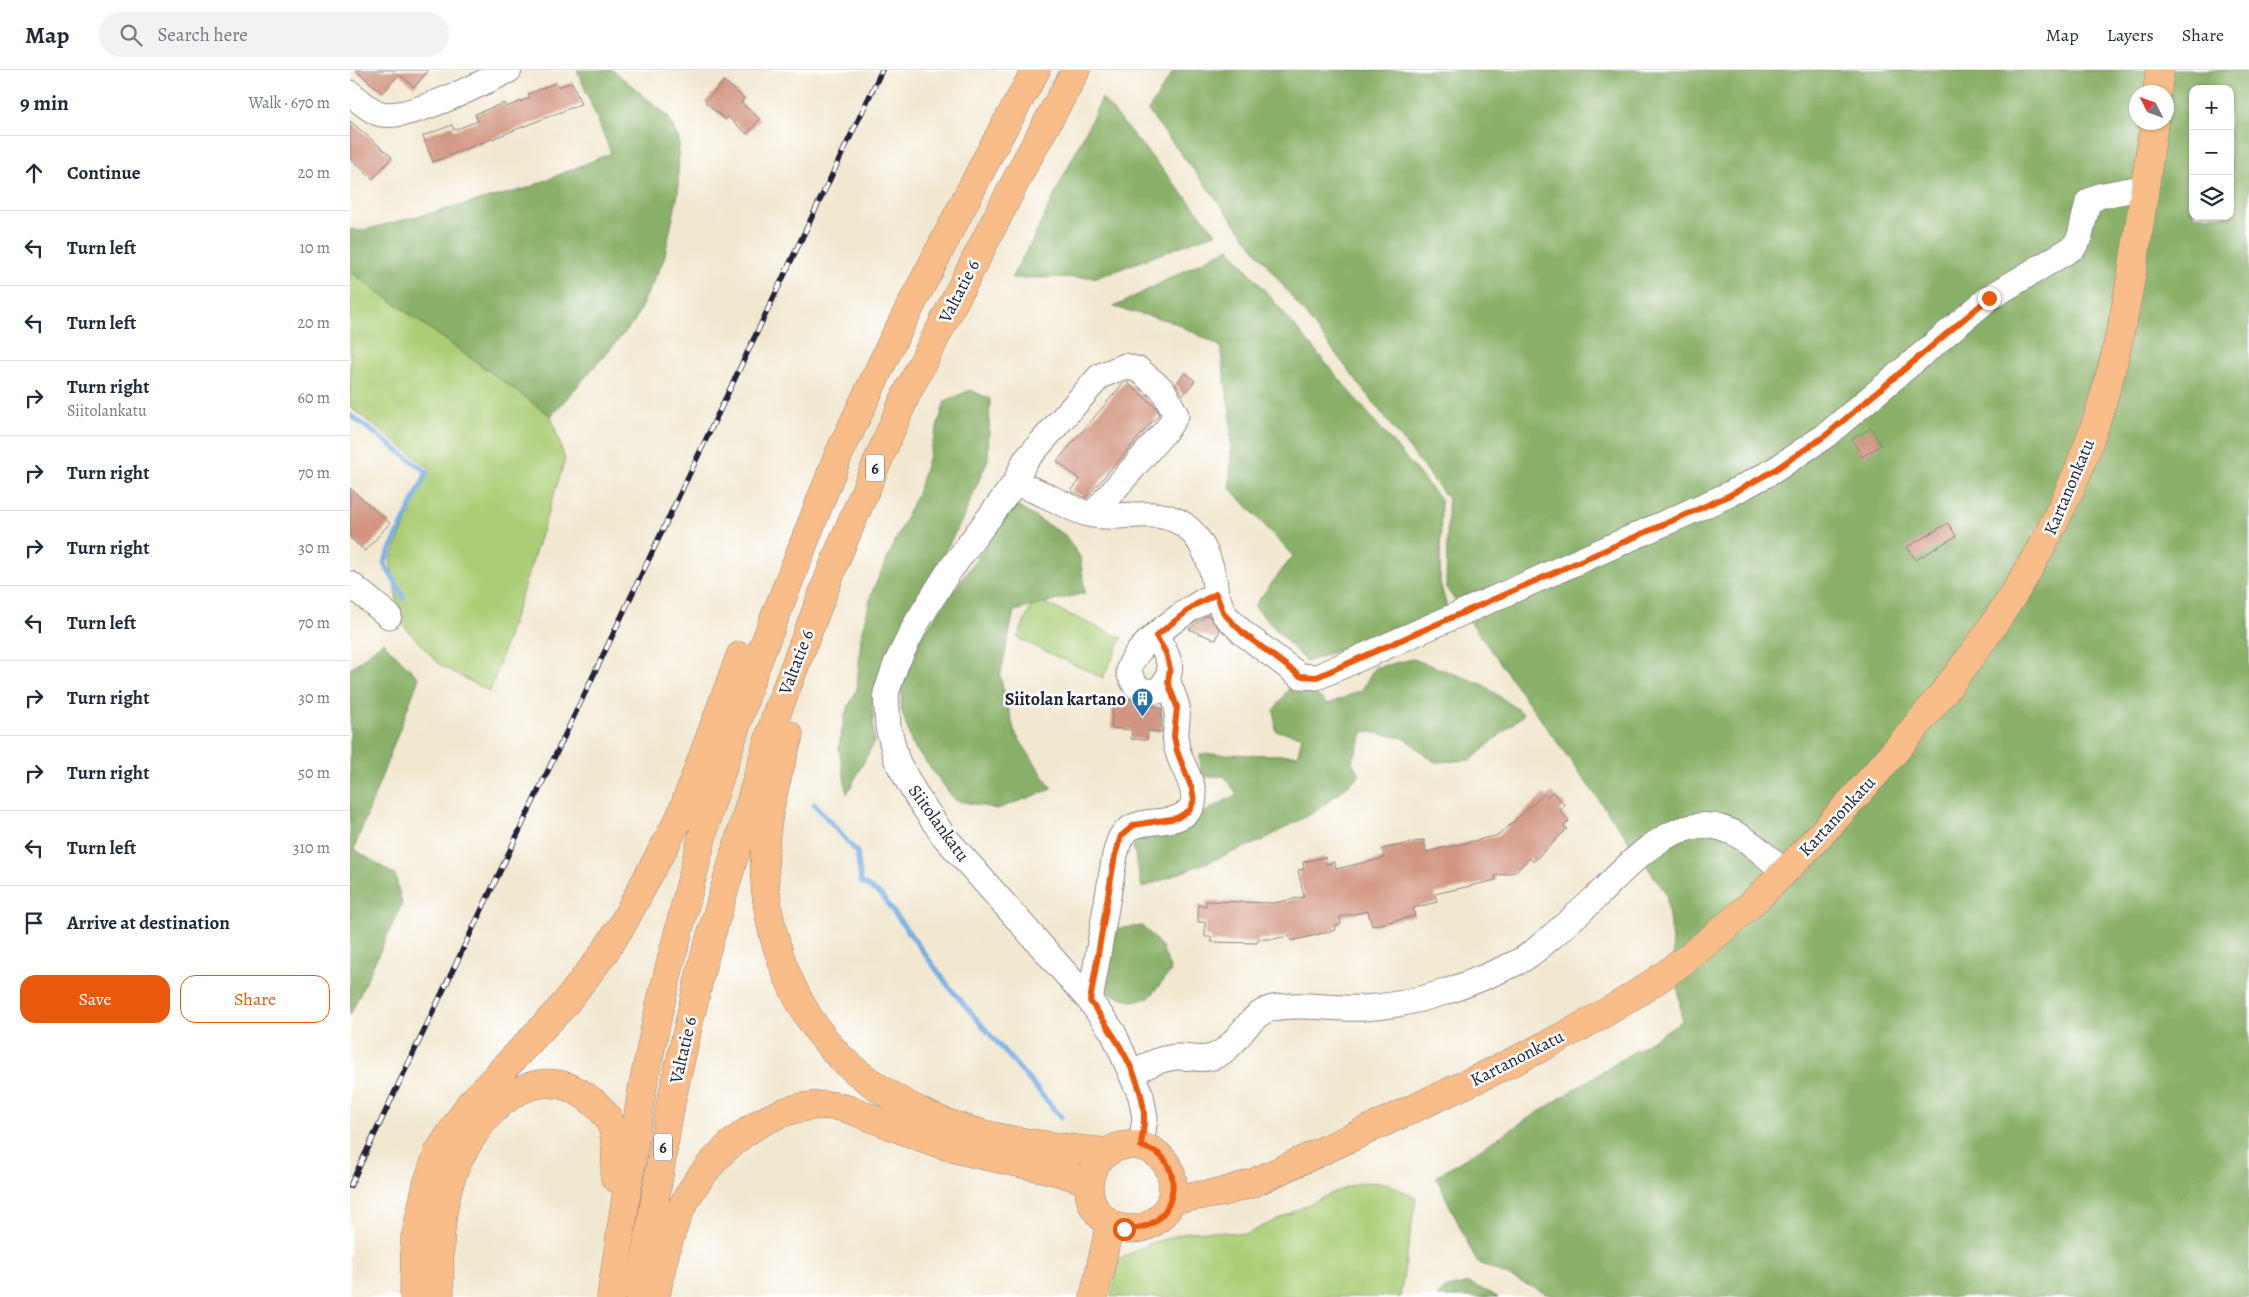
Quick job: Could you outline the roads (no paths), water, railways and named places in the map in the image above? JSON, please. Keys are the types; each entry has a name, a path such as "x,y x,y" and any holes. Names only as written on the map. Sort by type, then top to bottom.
{"main road":[{"name":"Valtatie 6","path":"611,1297 642,1090 660,1005 709,810 753,672 838,456 893,340 993,147 1036,70"},
{"name":"Valtatie 6","path":"639,1297 671,1102 703,962 723,888 776,715 838,554 906,396 1024,163 1076,70"},
{"path":"2158,85 2160,70"},
{"name":"Kartanonkatu","path":"1172,1200 1219,1194 1254,1183 1548,1044 1620,1004 1679,965 1734,920 1785,873 1899,748 1942,694 1989,633 2027,575 2053,530 2095,428 2112,367 2128,288 2153,130"},
{"path":"906,396 809,668 776,782 765,846 767,898 774,939 790,985 814,1023 838,1054 868,1080 920,1112 978,1133 1068,1148 1107,1152"},
{"path":"414,1297 414,1238 427,1184 438,1153 469,1105 563,1006 585,980 613,939 681,815 740,657 787,587"},
{"path":"440,1297 441,1228 445,1199 454,1172 477,1131 496,1107 522,1088 540,1083 567,1086 581,1093 598,1106 610,1122 615,1138 616,1186 606,1297"},
{"path":"655,1297 664,1254 680,1212 699,1180 721,1153 752,1129 773,1116 804,1108 835,1106 953,1148 1064,1173 1089,1182"},
{"path":"1124,1145 1141,1146 1157,1153 1168,1166 1173,1182 1172,1200 1165,1213 1154,1223 1140,1228 1124,1229 1110,1224 1100,1216 1093,1206 1089,1195 1089,1182 1095,1165 1107,1152 1124,1145"},
{"path":"1094,1297 1110,1224"}],"street":[{"path":"350,93 378,113 394,116 418,109 509,70"},
{"path":"1015,483 1046,495 1075,510 1092,515 1107,517 1162,516 1184,524 1197,537 1210,562 1216,594 1224,614 1243,633 1300,676 1317,677 1728,496 1773,471 1825,436 1989,298 2074,247 2080,236 2088,202 2099,196 2145,188"},
{"name":"Siitolankatu","path":"1092,515 1167,429 1176,415 1164,390 1139,370 1125,366 1100,376 1025,461 1015,483 947,574 917,622 896,664 886,693 888,727 897,761 917,797 943,836 1090,1001 1113,1032 1142,1096 1144,1118 1141,1146"},
{"path":"350,584 389,616"},
{"path":"1168,682 1157,692 1145,692 1134,684 1129,672 1133,660 1142,647 1195,605 1216,594"},
{"path":"1090,1001 1115,855 1121,836 1134,825 1177,818 1190,810 1194,800 1192,789 1177,751 1174,736 1177,707 1168,682 1170,669 1166,653 1156,636"},
{"path":"1133,1073 1154,1061 1168,1058 1211,1058 1224,1051 1255,1017 1272,1008 1306,1006 1336,1009 1366,1008 1409,1003 1468,985 1525,959 1571,920 1645,852 1669,835 1698,826 1725,829 1749,842 1785,873"}],"waterway":[{"path":"350,415 427,472 384,563 404,598"},
{"path":"814,804 857,852 861,882 881,895 950,988 1061,1117"}],"railway":[{"path":"350,1186 882,70"}],"place":[{"name":"Siitolan kartano","path":"1142,718"}]}
